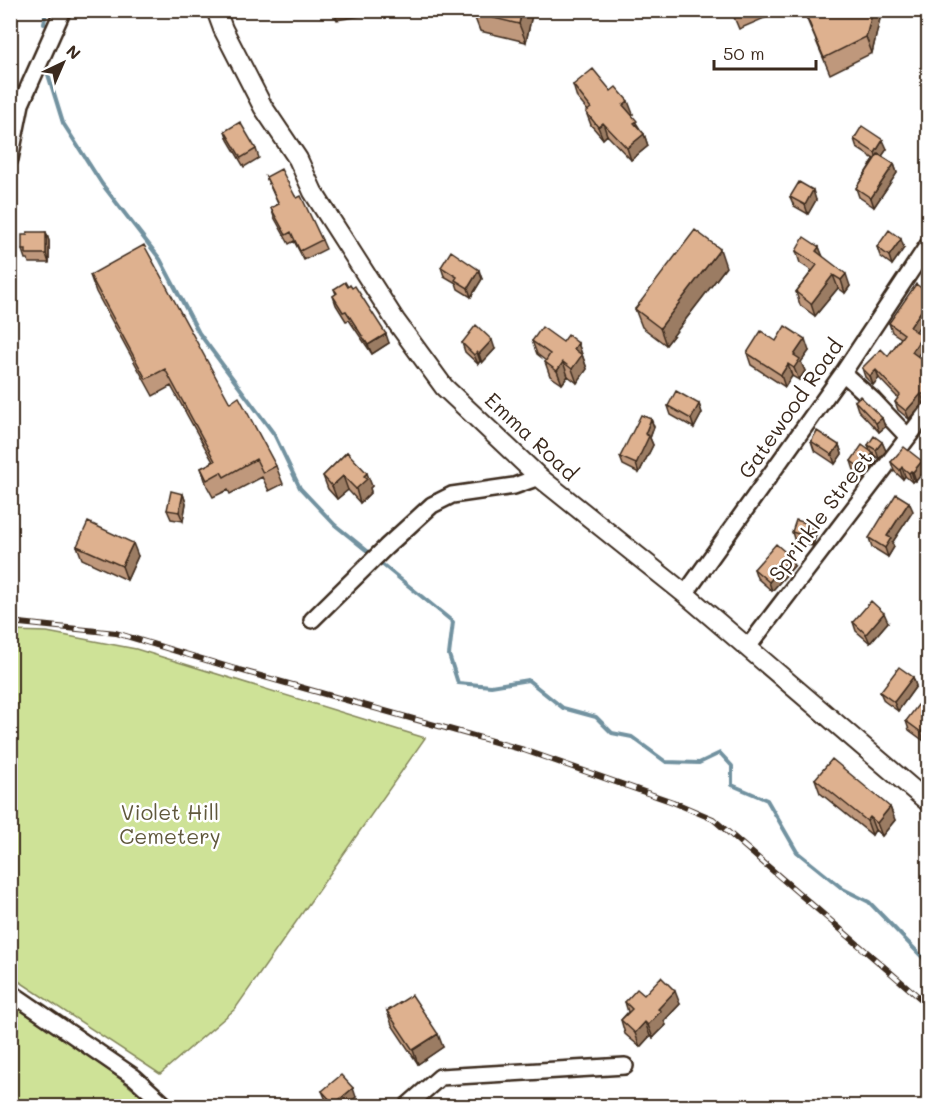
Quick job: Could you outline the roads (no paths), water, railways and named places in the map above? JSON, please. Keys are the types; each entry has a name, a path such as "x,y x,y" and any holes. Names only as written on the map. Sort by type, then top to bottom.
{"street":[{"path":"10,159 21,104 63,10"},
{"name":"Emma Road","path":"216,10 223,29 263,107 298,159 313,192 395,320 444,387 539,477 685,594 928,802"},
{"name":"Gatewood Road","path":"685,594 843,373 928,245"},
{"path":"843,373 873,400 908,437"},
{"name":"Sprinkle Street","path":"748,647 928,411"},
{"path":"312,620 432,505 452,495 514,486 539,477"},
{"path":"10,992 134,1077 165,1107"},
{"path":"407,1107 440,1077 625,1066"}],"waterway":[{"path":"44,24 46,10"},
{"path":"46,68 63,123 102,184 160,259 199,333 274,434 300,488 335,525 371,554"},
{"path":"383,565 453,622 449,655 458,683 491,686 528,680 563,708 596,717 612,733 632,737 666,762 699,763 720,753 732,766 732,785 767,800 797,852 843,889 869,902 928,963"}],"railway":[{"path":"10,622 116,633 524,750 673,802 713,819 928,1005"}],"park label":[{"name":"Violet Hill Cemetery","path":"170,825"}]}
